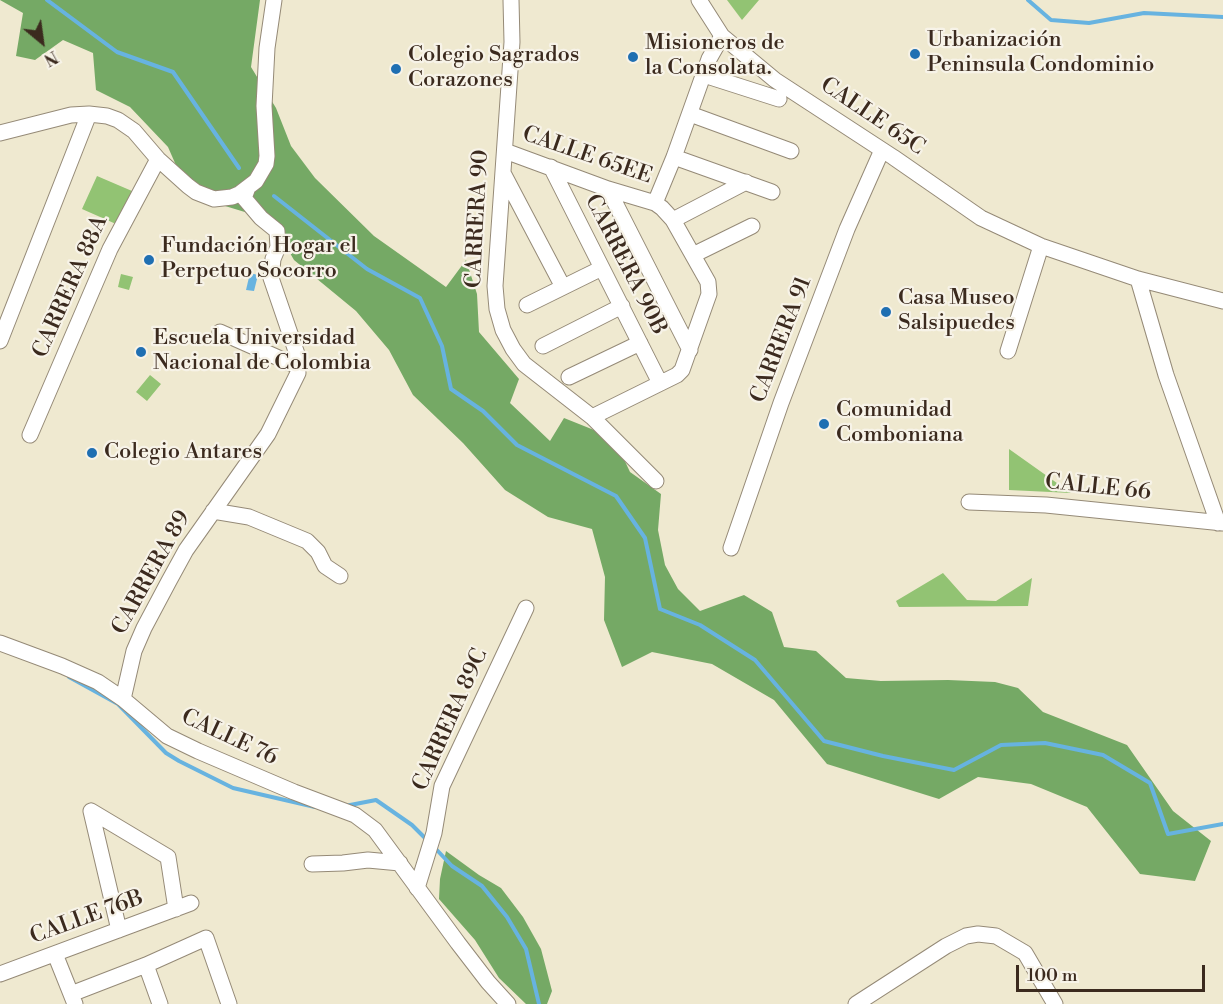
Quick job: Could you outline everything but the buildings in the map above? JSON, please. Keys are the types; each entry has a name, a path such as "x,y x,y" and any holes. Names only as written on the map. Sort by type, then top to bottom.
{"street":[{"path":"0,133 72,115 107,116 134,130 158,159 188,186 214,199 232,197 247,189 260,178 264,171 267,156 264,106 267,48 274,0"},
{"name":"CARRERA 90","path":"511,0 512,42 495,286 502,330 524,364 592,417 656,481"},
{"name":"CALLE 65C","path":"699,0 722,36 775,80 981,218 1041,246 1138,279 1223,301"},
{"path":"592,417 680,373 690,350 710,290 708,282 673,220 655,203 714,49 722,36"},
{"path":"704,75 779,99"},
{"path":"0,341 5,314 88,114"},
{"path":"690,114 791,151"},
{"name":"CARRERA 91","path":"731,548 781,403 848,229 882,150"},
{"name":"CALLE 65EE","path":"505,151 608,189 655,203"},
{"path":"674,157 772,192"},
{"name":"CARRERA 88A","path":"30,435 110,249 158,159"},
{"name":"CARRERA 90B","path":"551,167 660,383"},
{"path":"502,172 563,287"},
{"path":"673,220 746,182"},
{"path":"247,189 244,198 261,218 277,231 278,247 273,259 272,278 297,354 299,367"},
{"path":"608,189 690,350"},
{"path":"693,255 752,226"},
{"path":"1008,351 1041,246"},
{"path":"526,305 602,268"},
{"path":"1138,279 1166,375 1220,523"},
{"path":"543,346 622,306"},
{"path":"220,332 299,367"},
{"path":"569,377 640,343"},
{"name":"CARRERA 89","path":"123,699 134,651 144,628 186,550 268,434 297,380 299,367"},
{"name":"CALLE 66","path":"969,502 1046,505 1220,523"},
{"path":"213,511 249,517 307,541 318,552 325,566 340,576"},
{"name":"CARRERA 89C","path":"417,888 434,833 442,786 526,608"},
{"name":"CALLE 76","path":"0,643 98,682 123,699 167,736 177,741 241,771 355,815 375,830 488,982 508,1004"},
{"name":"CALLE 76B","path":"0,974 55,954 119,930 183,906 168,857 91,811 119,930"},
{"path":"312,864 368,860 400,863"},
{"path":"856,1004 946,946 966,936 978,934 996,936 1025,953 1055,1004"},
{"path":"55,954 73,999 206,938 229,1004"},
{"path":"146,965 160,1004"}],"green space":[{"path":"0,0 260,0 251,67 276,108 291,146 315,178 374,236 446,287 466,260 477,294 479,332 519,379 510,403 550,441 564,418 614,438 630,472 661,494 658,530 665,565 678,589 700,611 744,595 772,612 784,647 816,651 846,678 881,681 995,682 1018,688 1043,712 1127,745 1173,811 1211,841 1195,881 1140,874 1087,807 1031,784 978,777 939,799 827,764 774,700 712,664 652,652 622,667 604,620 605,577 592,529 548,517 505,490 463,443 413,395 389,350 356,311 294,260 271,220 189,195 168,147 130,107 96,90 93,53 63,40 35,60 16,56 23,13"},
{"path":"727,0 759,0 742,20"},
{"path":"97,176 132,191 116,224 82,209"},
{"path":"121,274 133,277 129,290 118,287"},
{"path":"150,375 161,384 147,401 136,392"},
{"path":"1009,449 1071,493 1009,490"},
{"path":"943,573 967,600 996,601 1032,578 1028,606 899,607 896,601"},
{"path":"446,851 501,888 523,917 541,949 552,991 547,1004 526,1004 499,978 475,940 439,899 440,879"}],"water":[{"path":"250,273 258,275 254,291 246,290"}],"waterway":[{"path":"47,0 117,52 173,72 239,168"},
{"path":"1028,0 1051,20 1089,23 1144,13 1223,17"},
{"path":"274,196 367,269 420,298 442,346 451,389 483,411 517,445 616,496 645,538 660,609 700,625 755,660 824,741 954,770 1001,745 1045,743 1103,755 1150,783 1168,834 1223,824"},
{"path":"69,677 118,704 166,753 179,761 233,788 315,807"},
{"path":"345,806 376,800 412,825 428,841"},
{"path":"435,848 452,866 482,886 507,917 526,949 539,1004"}],"place":[{"name":"Urbanización Peninsula Condominio","path":"915,54"},
{"name":"Misioneros de la Consolata.","path":"633,57"},
{"name":"Colegio Sagrados Corazones","path":"396,69"},
{"name":"Fundación Hogar el Perpetuo Socorro","path":"149,260"},
{"name":"Casa Museo Salsipuedes","path":"886,312"},
{"name":"Escuela Universidad Nacional de Colombia","path":"141,352"},
{"name":"Comunidad Comboniana","path":"824,424"},
{"name":"Colegio Antares","path":"92,453"}]}
